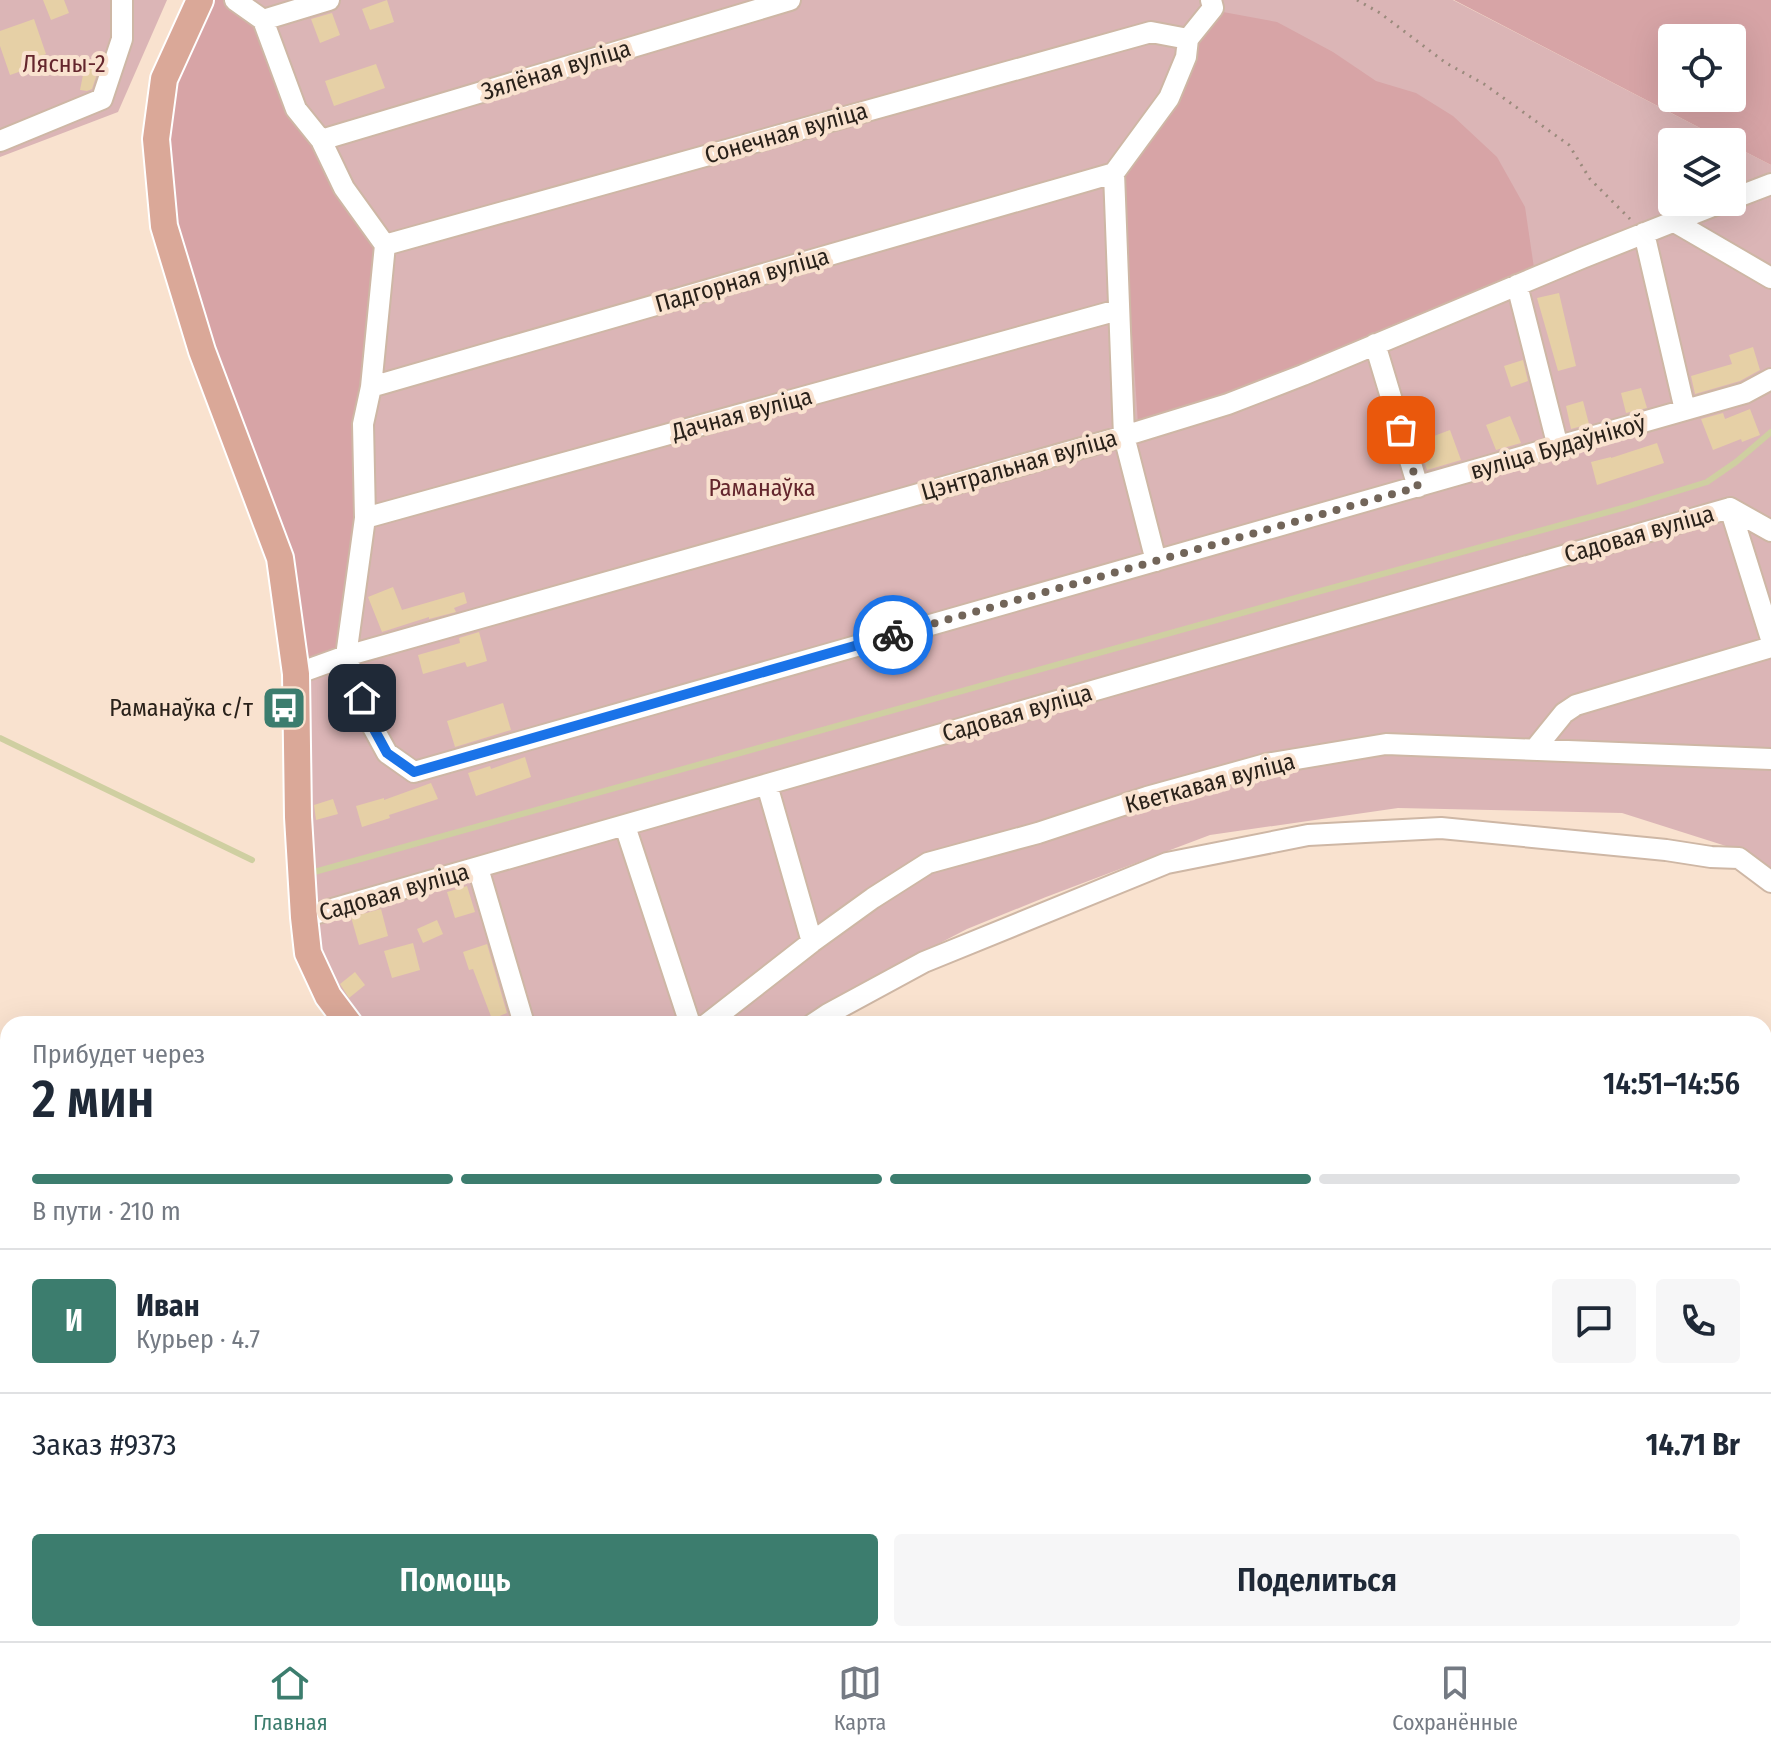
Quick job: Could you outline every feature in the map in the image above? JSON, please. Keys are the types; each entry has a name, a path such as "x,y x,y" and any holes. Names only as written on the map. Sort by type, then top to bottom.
{"main road":[{"path":"200,0 164,79 156,139 164,226 202,351 280,558 296,674 298,817 308,953 328,996 343,1016"}],"street":[{"path":"0,141 102,99 122,39 122,0"},
{"path":"235,0 263,20 296,109 321,140 344,188 385,245 371,387 363,424 365,518 346,656"},
{"path":"263,20 329,0"},
{"name":"Зялёная вуліца","path":"321,140 790,0"},
{"path":"1156,561 1124,436 1114,173 1169,98 1186,57 1188,39 1215,3"},
{"name":"Сонечная вуліца","path":"385,245 1151,32 1188,39"},
{"name":"Падгорная вуліца","path":"371,387 1114,173"},
{"path":"1746,194 1771,184"},
{"name":"Цэнтральная вуліца","path":"296,674 346,656 1228,404 1686,216"},
{"path":"1673,221 1771,278"},
{"path":"1644,233 1685,410"},
{"path":"1517,285 1558,447"},
{"name":"Дачная вуліца","path":"365,518 1118,310"},
{"path":"1375,344 1418,487"},
{"name":"вуліца Будаўнікоў","path":"346,656 369,720 387,753 414,772 1745,393 1771,379"},
{"path":"1730,508 1771,531"},
{"path":"1730,508 1771,639"},
{"name":"Садовая вуліца","path":"304,917 1730,508"},
{"path":"1534,750 1564,713 1576,705 1771,647"},
{"name":"Кветкавая вуліца","path":"717,1016 812,942 928,863 1266,764 1386,744 1771,759"},
{"path":"767,785 812,942"},
{"path":"625,826 687,1016"},
{"path":"825,1016 924,962 1167,863 1308,835 1441,828 1666,850 1739,858 1771,882"},
{"path":"478,868 522,1016"}],"path":[{"path":"1357,0 1569,145 1590,179 1644,233"}],"green space":[{"name":"Лясны-2","path":"0,0 167,0 118,112 0,157"},
{"name":"Раманаўка","path":"200,0 1453,0 1658,106 1658,112 1669,112 1700,128 1658,128 1658,216 1746,216 1746,152 1771,165 1771,874 1748,853 1622,813 1398,808 1210,835 967,929 842,994 813,1016 344,1016 308,953 296,674"}],"shaded area":[{"path":"200,0 235,0 263,20 296,109 385,245 346,656 296,674 280,558 202,351 156,139"},
{"path":"1454,0 1771,0 1771,165 1746,152 1746,128 1700,128 1669,112 1746,112 1746,24 1658,24 1658,106"},
{"path":"1223,12 1277,22 1333,52 1376,81 1416,93 1453,116 1497,157 1525,207 1534,268 1265,383 1241,387 1196,408 1138,424 1125,174 1196,57 1198,40"}],"building":[{"path":"43,0 64,0 69,13 51,20"},
{"path":"387,0 394,22 370,30 362,9"},
{"path":"332,13 340,35 320,43 311,19"},
{"path":"34,19 46,54 39,57 42,64 10,75 0,46 0,31"},
{"path":"376,64 385,88 334,106 325,81"},
{"path":"85,65 99,68 92,89 87,91 80,90"},
{"path":"1559,293 1576,366 1558,371 1537,298"},
{"path":"1753,347 1760,370 1740,381 1695,394 1691,376 1732,364 1729,355"},
{"path":"1523,360 1528,381 1511,387 1504,366"},
{"path":"1641,388 1647,408 1626,413 1621,393"},
{"path":"1583,401 1589,424 1571,429 1566,406"},
{"path":"1750,409 1760,435 1713,450 1701,419 1723,413 1725,419"},
{"path":"1510,416 1521,443 1496,450 1486,425"},
{"path":"1450,430 1461,460 1427,470 1418,442"},
{"path":"1657,443 1664,463 1597,485 1591,462"},
{"path":"393,587 402,610 464,592 467,603 454,608 456,612 382,632 368,597"},
{"path":"479,632 487,661 467,667 465,662 423,674 418,655 460,643 459,638"},
{"path":"503,703 511,730 455,747 447,721"},
{"path":"525,757 531,777 476,796 468,773"},
{"path":"431,783 438,799 362,827 356,806 384,800"},
{"path":"333,799 338,814 316,820 314,805"},
{"path":"467,886 475,912 455,918 447,892"},
{"path":"381,909 388,936 359,945 351,917"},
{"path":"437,920 443,934 423,943 417,929"},
{"path":"413,943 420,970 392,978 384,951"},
{"path":"487,944 507,1013 491,1016 463,952"},
{"path":"355,972 365,985 349,998 340,984"}],"waterway":[{"path":"307,874 1626,507 1707,482 1771,432"},
{"path":"0,738 252,860"}],"way so far":[{"path":"893,635 1418,487 1401,430"}],"place":[{"name":"Раманаўка с/т","path":"284,708"}],"route":[{"path":"362,698 369,720 387,753 414,772 893,635"}]}
